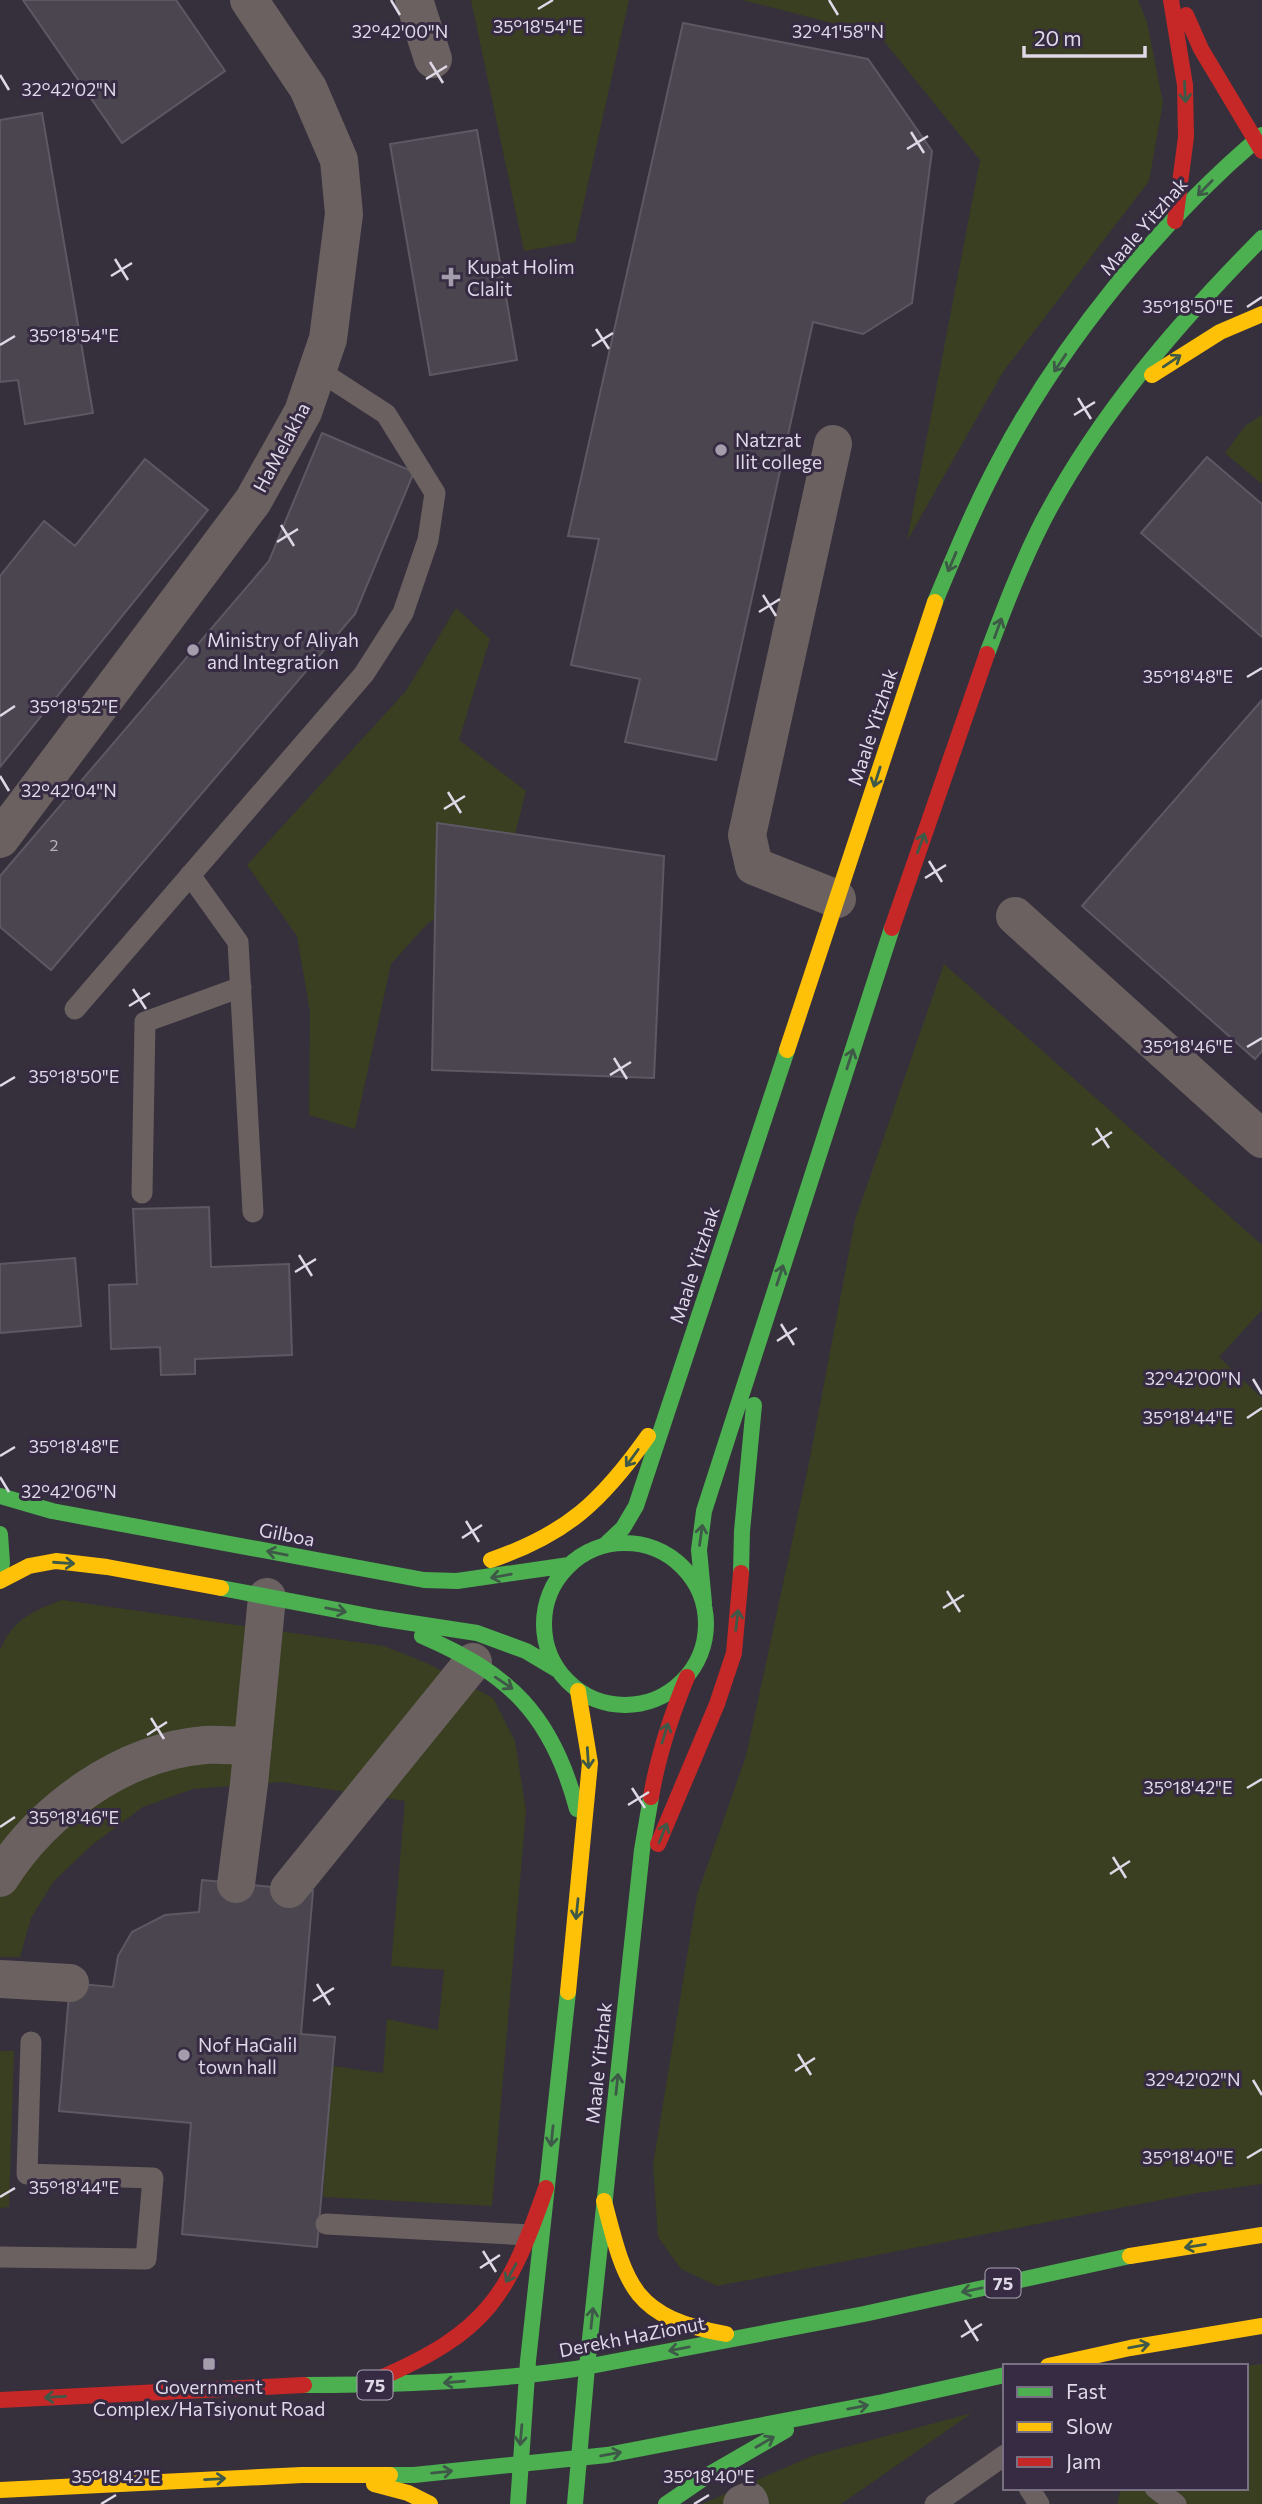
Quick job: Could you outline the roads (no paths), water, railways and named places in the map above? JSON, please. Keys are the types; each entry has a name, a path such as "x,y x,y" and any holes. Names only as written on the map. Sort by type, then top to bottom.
{"main road":[{"path":"1171,0 1185,85 1186,137 1175,221"},
{"name":"Maale Yitzhak","path":"604,1545 622,1528 636,1506 934,604 982,496 1010,440 1064,356 1121,282 1208,184 1260,142 1201,49 1180,0"},
{"path":"0,1581 29,1566 56,1561 107,1567 379,1618 477,1633 526,1651 558,1670 578,1691 600,1702 623,1706 647,1703 669,1693 687,1677 701,1655 707,1630 699,1550 704,1511 903,893 1019,570 1062,486 1116,402 1170,334 1262,239"},
{"path":"1116,402 1176,358 1251,317 1262,314"},
{"path":"637,1896 717,1704 734,1653 741,1592 742,1531 759,1340"},
{"path":"401,1576 462,1569 511,1555 544,1539 579,1517 612,1486 671,1402"},
{"name":"Gilboa","path":"0,1496 52,1511 401,1576 457,1581 569,1565"},
{"path":"0,1534 0,1570"},
{"path":"558,1670 548,1650 544,1627 546,1604 555,1583 569,1565 585,1553 604,1545 630,1543 654,1548 677,1561 694,1581 704,1603"},
{"path":"379,1618 436,1641 517,1692 537,1715 556,1746 571,1781 584,1842"},
{"name":"Maale Yitzhak","path":"575,2504 637,1896 656,1766 668,1725 687,1677"},
{"name":"Maale Yitzhak","path":"518,2504 527,2376 584,1842 590,1763 578,1691"},
{"path":"362,2385 417,2363 476,2322 499,2297 523,2253 546,2188"},
{"path":"604,2201 619,2260 634,2289 654,2312 681,2326 746,2336"},
{"name":"Derekh HaZionut","path":"0,2400 301,2385 410,2385 527,2376 864,2314 1112,2259 1262,2235"},
{"path":"1057,2364 1130,2348 1262,2326"},
{"path":"0,2490 302,2475 414,2475 578,2459 810,2416 1003,2375"},
{"path":"680,2498 810,2416"},
{"path":"345,2475 408,2493 430,2504"}],"street":[{"name":"HaMelakha","path":"0,839 253,501 303,412 328,339 344,214 339,160 308,88 249,0"},
{"path":"414,0 433,59"},
{"path":"833,444 747,835 754,866 837,900"},
{"path":"1014,916 1262,1139"},
{"path":"236,1884 267,1597"},
{"path":"289,1888 473,1662"},
{"path":"0,1878 13,1858 49,1819 83,1791 126,1767 168,1752 204,1745 253,1746"},
{"path":"0,1979 70,1983"},
{"path":"742,2504 749,2501 750,2504"}],"lane":[{"path":"75,1009 364,674 403,613 428,540 435,493 386,414 318,370"},
{"path":"190,875 238,942 253,1213"},
{"path":"142,1193 145,1021 241,987"},
{"path":"0,2257 146,2259 153,2178 27,2174 31,2042"},
{"path":"326,2224 529,2235"},
{"path":"935,2504 1003,2456"},
{"path":"1158,2490 1176,2504"}],"place":[{"name":"Kupat Holim Clalit","path":"451,277"},
{"name":"Natzrat Ilit college","path":"721,450"},
{"name":"Ministry of Aliyah and Integration","path":"193,650"},
{"name":"Nof HaGalil town hall","path":"184,2055"},
{"name":"Government Complex/HaTsiyonut Road","path":"209,2364"}]}
